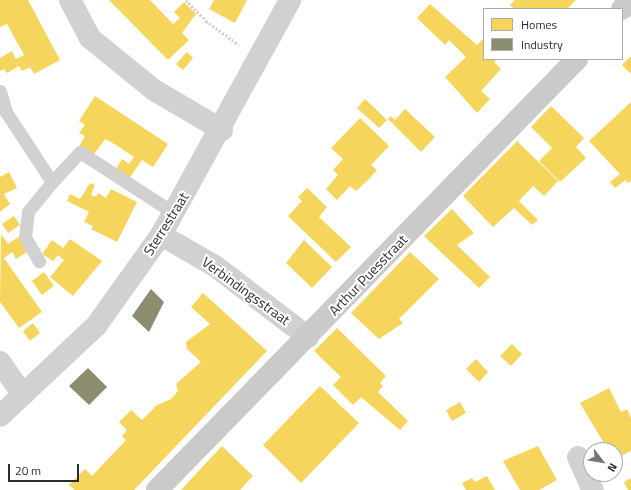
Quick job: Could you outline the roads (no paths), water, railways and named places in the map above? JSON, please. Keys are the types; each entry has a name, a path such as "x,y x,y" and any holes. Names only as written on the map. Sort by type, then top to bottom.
{"street":[{"path":"70,0 90,38 154,90 222,130"},
{"name":"Sterrestraat","path":"0,416 96,326 161,236 222,130 290,0"},
{"path":"623,8 630,0"},
{"name":"Arthur Puesstraat","path":"157,490 308,337 576,60"},
{"name":"Verbindingsstraat","path":"161,236 215,266 308,337"},
{"path":"0,362 24,395"},
{"path":"578,457 593,490"}],"lane":[{"path":"0,91 6,112 52,182"},
{"path":"40,261 25,237 28,212 52,182 80,152 174,212"}]}
